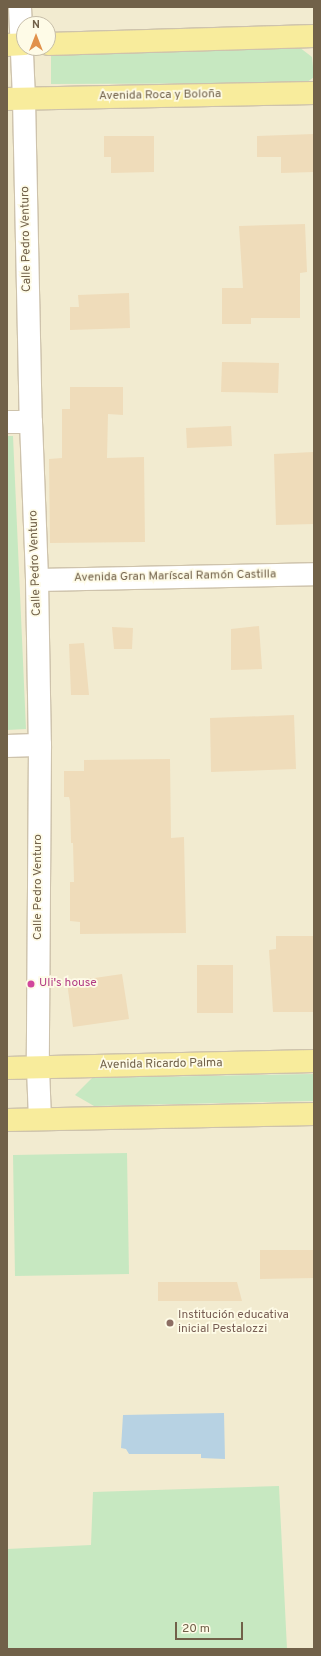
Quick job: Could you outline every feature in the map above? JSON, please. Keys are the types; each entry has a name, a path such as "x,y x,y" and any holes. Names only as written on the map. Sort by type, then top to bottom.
{"main road":[{"path":"56,44 314,36"},
{"name":"Avenida Roca y Boloña","path":"16,99 314,93"},
{"name":"Avenida Ricardo Palma","path":"7,1068 314,1061"},
{"path":"7,1120 314,1114"}],"street":[{"name":"Calle Pedro Venturo","path":"17,56 16,99 37,580 40,745 38,1068 40,1119"},
{"path":"7,422 30,422"},
{"name":"Avenida Gran Maríscal Ramón Castilla","path":"37,580 314,574"},
{"path":"7,746 40,745"}],"shaded area":[{"path":"7,7 314,7 314,1649 7,1649"}],"green space":[{"path":"299,47 312,57 314,77 306,83 51,84 51,56 56,56 56,54"},
{"path":"7,436 13,436 26,729 7,730"},
{"path":"314,1074 314,1101 94,1106 75,1095 92,1078"},
{"path":"127,1153 129,1274 15,1276 13,1155"},
{"path":"279,1486 287,1649 7,1649 7,1549 91,1545 93,1492"}],"water":[{"path":"224,1413 225,1459 201,1458 201,1454 129,1454 126,1449 121,1448 123,1415"}],"building":[{"path":"314,134 314,172 281,173 281,157 257,157 257,136"},
{"path":"104,136 154,136 154,172 111,173 111,157 104,157"},
{"path":"305,224 307,272 300,273 300,318 251,318 251,324 222,324 222,288 243,288 239,226"},
{"path":"129,293 130,328 70,330 70,307 79,307 78,295"},
{"path":"222,362 279,363 278,393 221,392"},
{"path":"70,387 123,387 123,415 108,414 107,458 144,457 145,542 50,543 49,459 62,458 62,409 70,409"},
{"path":"231,426 232,446 187,448 186,428"},
{"path":"313,452 314,524 276,525 274,454"},
{"path":"259,626 262,669 231,670 231,629"},
{"path":"112,627 133,628 132,649 114,649"},
{"path":"84,643 89,695 71,695 69,644"},
{"path":"294,715 296,769 211,772 210,718"},
{"path":"170,759 171,838 184,837 186,933 80,934 80,922 70,921 70,882 74,882 73,843 71,843 70,801 69,797 64,797 64,771 84,771 84,760"},
{"path":"276,936 314,936 314,1012 273,1012 269,950 276,949"},
{"path":"197,965 233,965 233,1013 197,1013"},
{"path":"122,974 129,1019 73,1027 67,982"},
{"path":"260,1250 314,1250 314,1278 260,1279"},
{"path":"158,1282 237,1282 242,1301 158,1301"}],"place":[{"name":"Uli's house","path":"31,984"},
{"name":"Institución educativa inicial Pestalozzi","path":"170,1323"}]}
